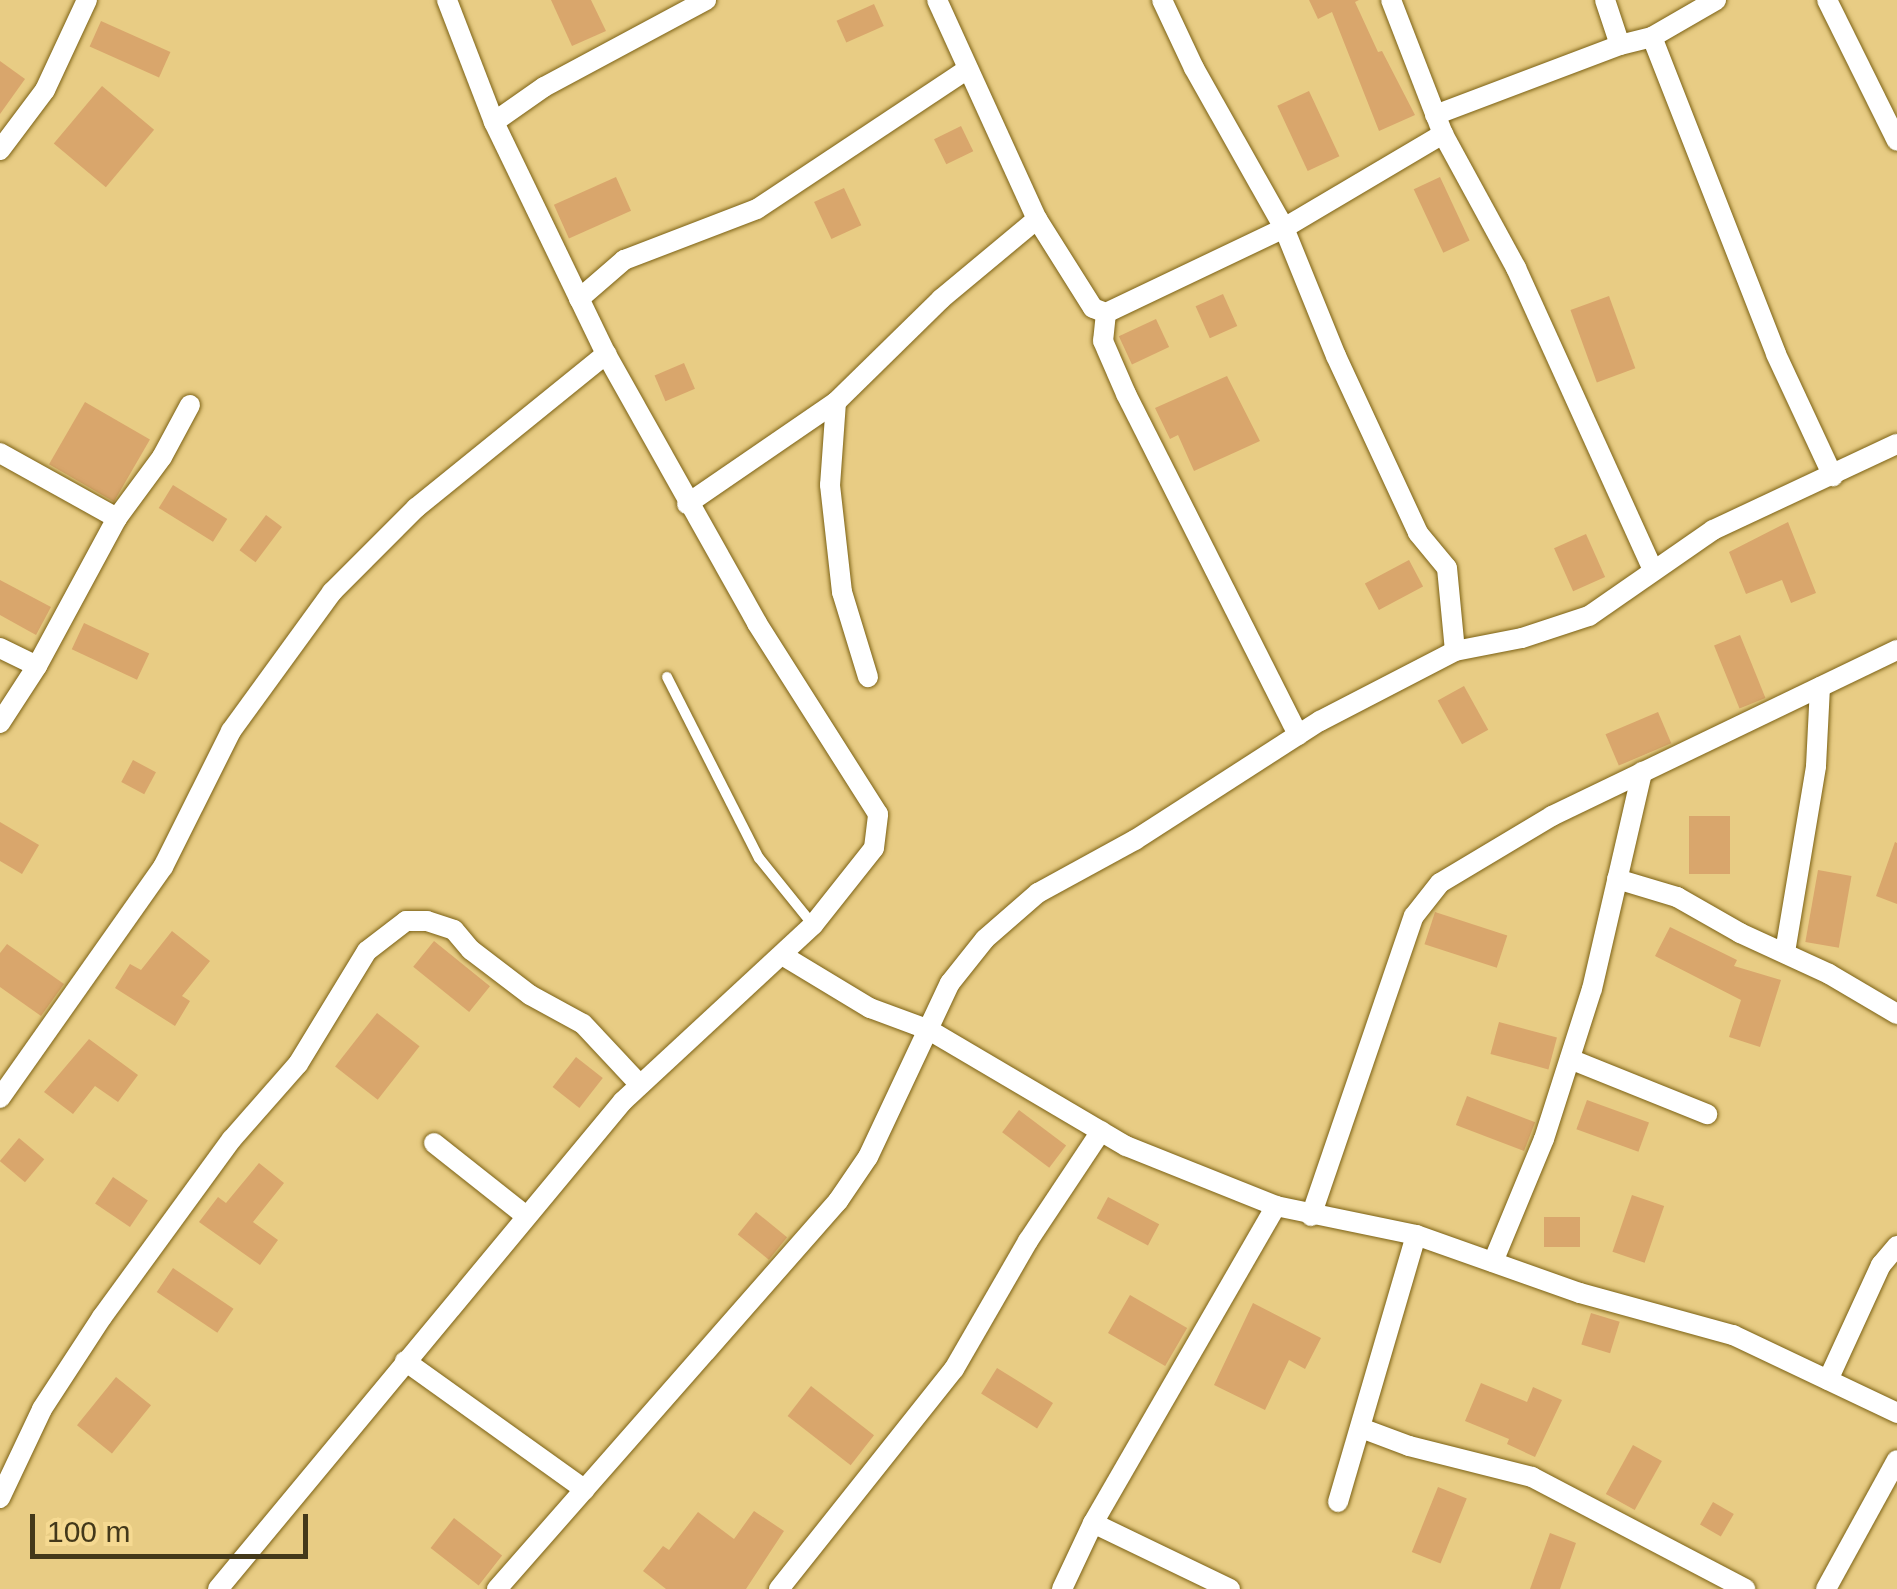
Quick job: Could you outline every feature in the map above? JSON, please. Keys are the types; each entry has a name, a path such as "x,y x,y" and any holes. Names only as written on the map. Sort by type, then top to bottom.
{"street":[{"path":"0,150 45,90 87,0"},
{"path":"218,1589 404,1360 640,1085 813,924 874,848 878,814 687,504 606,354 494,122 447,0"},
{"path":"494,122 544,86 706,0"},
{"path":"936,0 1037,219 1093,308 1106,313 1284,228 1439,124 1620,45 1652,37 1716,0"},
{"path":"1162,0 1194,68 1284,228 1336,356 1418,533 1448,568 1455,651"},
{"path":"1391,0 1439,124 1516,268 1653,570"},
{"path":"1605,0 1620,45"},
{"path":"1827,0 1897,141"},
{"path":"1652,37 1776,354 1833,476"},
{"path":"579,298 624,260 757,208 968,69"},
{"path":"687,504 836,402 941,300 1037,219"},
{"path":"1106,313 1103,341 1126,394 1298,735"},
{"path":"0,1098 163,867 231,731 332,592 416,508 606,354"},
{"path":"836,402 830,486 842,592 868,677"},
{"path":"0,723 118,518 162,458 190,405"},
{"path":"497,1589 838,1201 868,1157 890,1102 962,968 985,939 1038,893 1135,840 1298,735 1455,651 1522,638 1589,616 1713,530 1897,444"},
{"path":"0,453 118,518"},
{"path":"0,648 36,666"},
{"path":"1311,1216 1414,916 1440,883 1552,816 1897,650"},
{"path":"1786,952 1816,766 1820,687"},
{"path":"1493,1262 1544,1139 1570,1059 1642,772"},
{"path":"1617,879 1678,896 1740,934 1786,952 1897,1014"},
{"path":"0,1498 42,1409 102,1317 232,1139 298,1064 367,951 406,921 428,921 454,930 471,950 530,995 583,1024 640,1085"},
{"path":"782,955 870,1008 930,1030 1126,1146 1276,1206 1416,1234 1580,1293 1733,1335 1897,1413"},
{"path":"1570,1059 1707,1114"},
{"path":"779,1589 954,1369 1028,1241 1101,1131"},
{"path":"434,1143 526,1216"},
{"path":"1062,1589 1093,1523 1276,1206"},
{"path":"1338,1502 1416,1234"},
{"path":"1828,1380 1881,1265 1897,1246"},
{"path":"404,1360 585,1490"},
{"path":"1361,1428 1409,1446 1532,1477 1746,1589"},
{"path":"1826,1589 1897,1460"},
{"path":"1093,1523 1230,1589"}],"lane":[{"path":"666,677 759,858 813,924"}],"building":[{"path":"551,0 591,0 606,31 572,46"},
{"path":"1309,0 1359,0 1355,2 1378,52 1382,51 1415,115 1379,131 1332,12 1318,19"},
{"path":"874,4 884,26 846,43 837,21"},
{"path":"101,21 170,52 159,77 90,47"},
{"path":"0,61 25,79 0,114"},
{"path":"102,86 154,130 106,187 54,143"},
{"path":"1309,91 1339,156 1308,171 1277,106"},
{"path":"961,126 973,151 946,164 934,139"},
{"path":"616,177 631,211 569,238 554,205"},
{"path":"1440,177 1470,240 1443,253 1414,189"},
{"path":"844,188 861,225 831,239 814,202"},
{"path":"1223,294 1237,326 1210,338 1196,306"},
{"path":"1609,296 1635,368 1597,382 1570,310"},
{"path":"1156,319 1169,347 1132,364 1119,336"},
{"path":"684,363 695,389 665,401 655,376"},
{"path":"1227,376 1260,441 1194,471 1178,435 1170,439 1155,408"},
{"path":"85,402 150,440 114,502 49,464"},
{"path":"173,485 227,519 213,542 159,508"},
{"path":"266,515 282,527 255,562 240,550"},
{"path":"1788,522 1816,593 1791,603 1782,580 1746,594 1729,552"},
{"path":"1586,534 1605,577 1573,591 1554,548"},
{"path":"1409,560 1423,586 1379,610 1365,583"},
{"path":"0,580 51,607 36,635 0,615"},
{"path":"84,623 149,653 137,680 72,649"},
{"path":"1740,635 1765,698 1740,709 1714,645"},
{"path":"1464,686 1488,730 1462,744 1438,701"},
{"path":"1658,712 1671,743 1619,766 1606,734"},
{"path":"133,760 156,772 144,794 121,782"},
{"path":"1689,816 1730,816 1730,874 1689,874"},
{"path":"0,822 39,845 22,874 0,861"},
{"path":"1897,843 1897,904 1876,896"},
{"path":"1818,870 1851,876 1839,948 1805,942"},
{"path":"1435,912 1507,935 1497,968 1424,944"},
{"path":"1670,927 1737,960 1734,966 1781,980 1760,1047 1729,1037 1741,1000 1655,956"},
{"path":"172,931 210,961 182,996 190,1001 175,1026 115,988 130,964 141,970"},
{"path":"434,941 490,986 469,1012 413,967"},
{"path":"7,944 64,984 41,1016 0,987 0,953"},
{"path":"377,1013 420,1046 378,1100 335,1067"},
{"path":"1499,1022 1557,1038 1548,1069 1490,1054"},
{"path":"89,1039 138,1075 118,1102 95,1086 73,1114 44,1092"},
{"path":"576,1057 603,1078 579,1108 553,1087"},
{"path":"1467,1096 1535,1122 1524,1151 1456,1125"},
{"path":"1587,1100 1649,1123 1638,1152 1576,1129"},
{"path":"1019,1110 1066,1146 1049,1168 1002,1132"},
{"path":"19,1138 44,1159 25,1182 0,1161"},
{"path":"259,1163 284,1183 253,1222 278,1240 260,1265 199,1222 218,1197 226,1203"},
{"path":"113,1177 148,1200 130,1227 95,1204"},
{"path":"1632,1195 1664,1206 1645,1263 1612,1252"},
{"path":"1108,1197 1159,1224 1148,1245 1097,1218"},
{"path":"756,1212 787,1237 769,1260 738,1235"},
{"path":"1544,1217 1580,1217 1580,1247 1544,1247"},
{"path":"173,1268 234,1309 217,1333 157,1292"},
{"path":"1130,1295 1187,1328 1165,1366 1108,1333"},
{"path":"1253,1303 1321,1338 1305,1369 1289,1360 1265,1410 1214,1385"},
{"path":"1591,1313 1620,1322 1610,1353 1581,1345"},
{"path":"997,1368 1053,1403 1037,1428 981,1393"},
{"path":"116,1377 151,1405 112,1454 77,1425"},
{"path":"1481,1383 1527,1402 1533,1387 1562,1400 1535,1457 1507,1444 1509,1439 1465,1421"},
{"path":"811,1386 874,1435 851,1465 788,1416"},
{"path":"1633,1445 1662,1461 1635,1510 1606,1494"},
{"path":"1438,1487 1467,1499 1441,1564 1412,1552"},
{"path":"1713,1502 1734,1514 1721,1537 1700,1525"},
{"path":"754,1511 784,1531 746,1589 666,1589 643,1571 663,1546 669,1550 698,1512 734,1539"},
{"path":"454,1518 502,1556 479,1585 431,1548"},
{"path":"1550,1533 1576,1543 1560,1589 1530,1589"}]}
